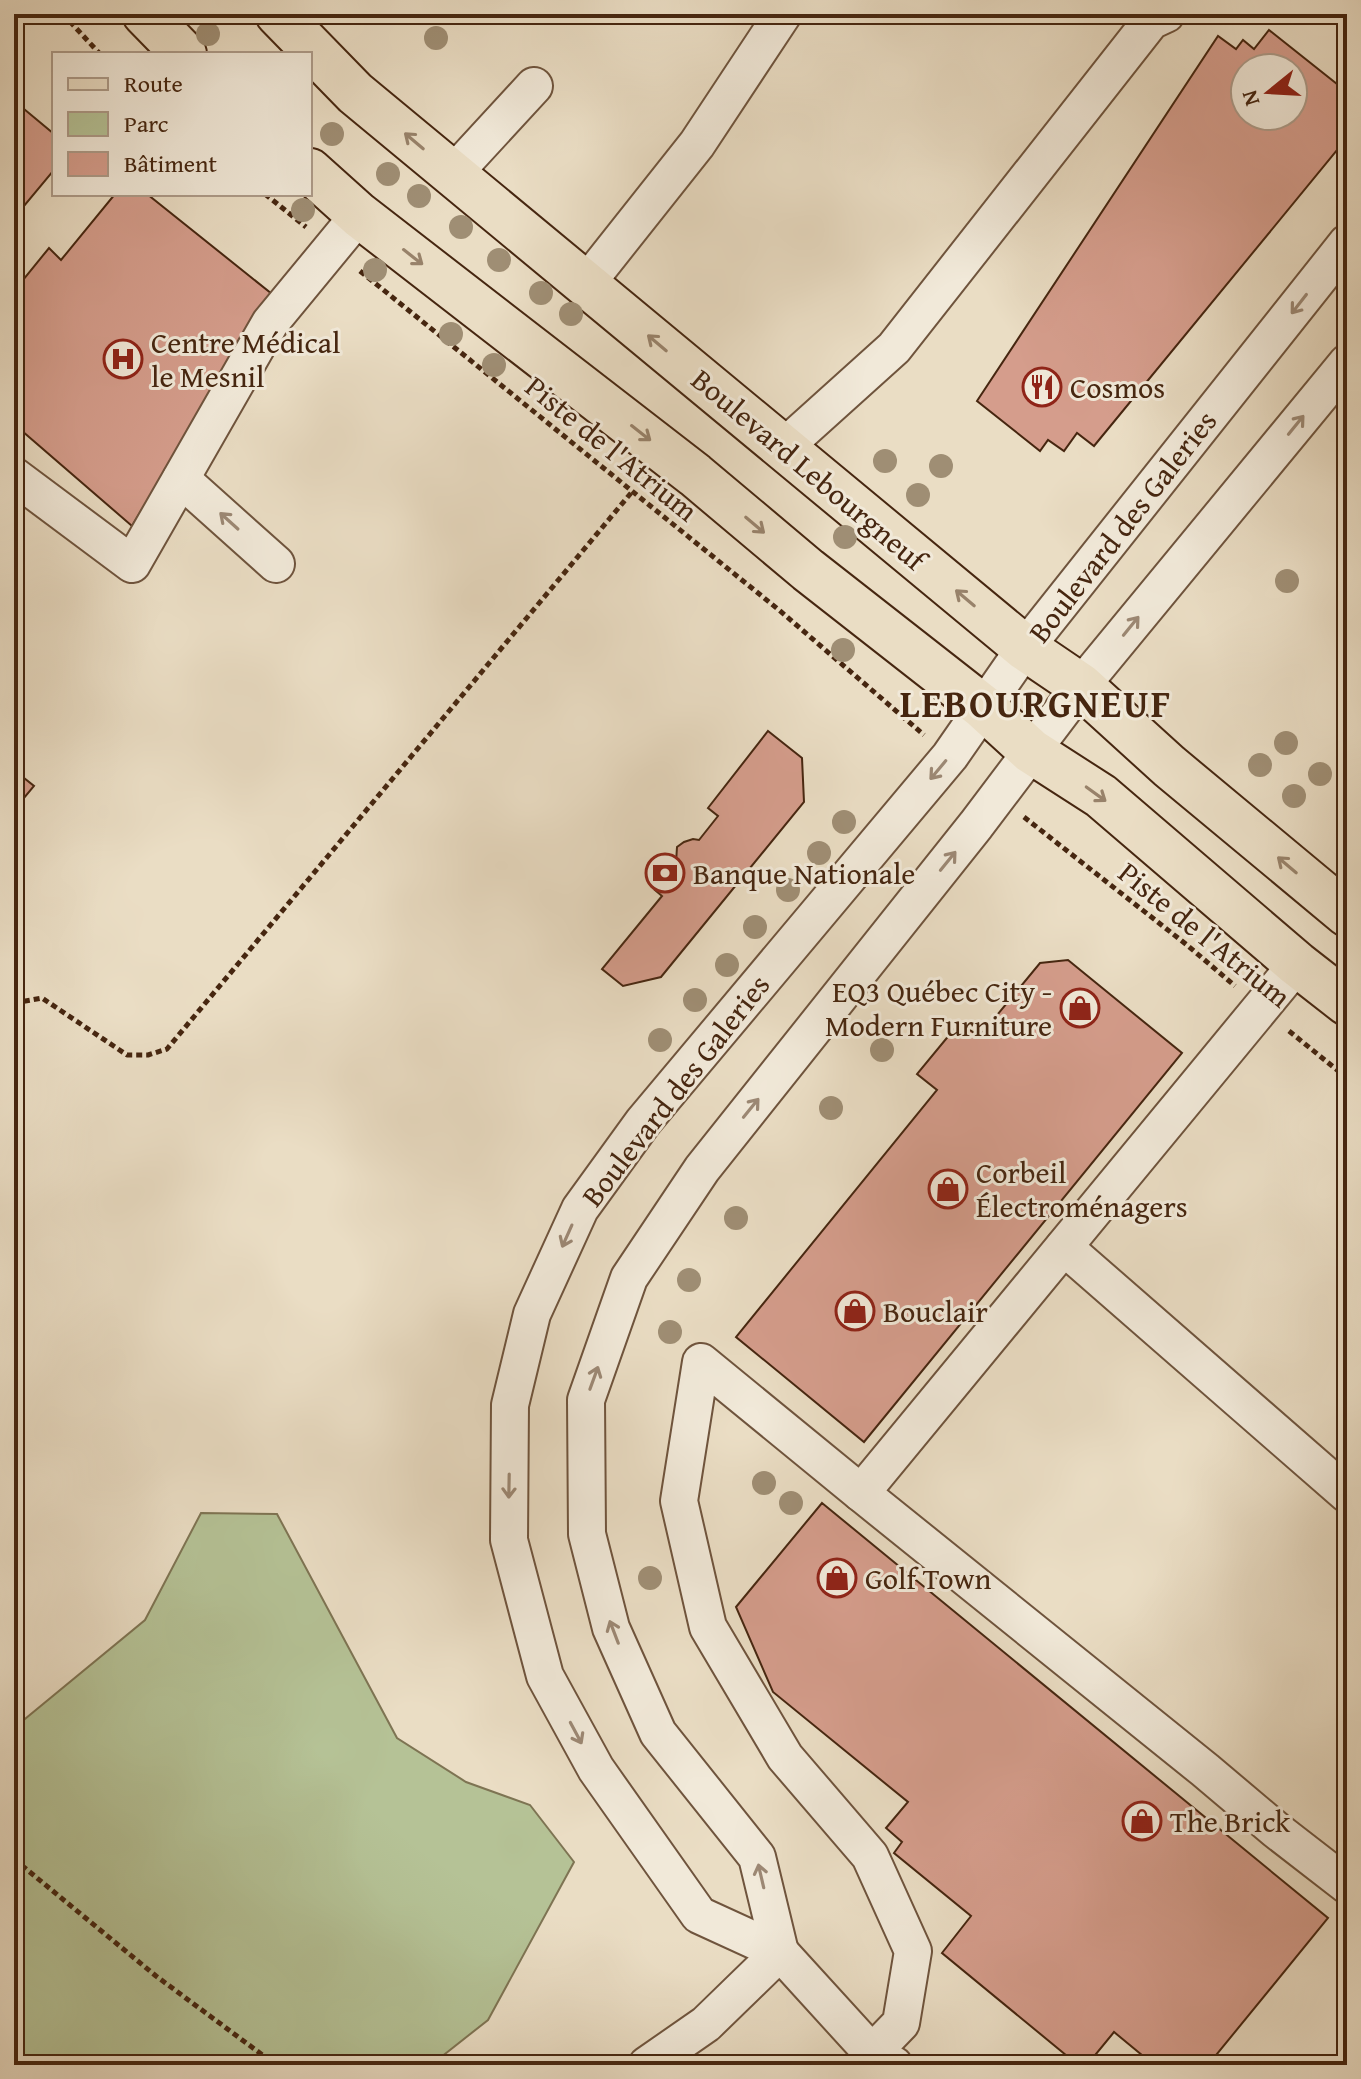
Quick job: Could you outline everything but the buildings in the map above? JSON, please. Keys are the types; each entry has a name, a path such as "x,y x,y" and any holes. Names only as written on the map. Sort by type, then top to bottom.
{"main road":[{"path":"145,14 182,52"},
{"name":"Boulevard Lebourgneuf","path":"278,14 355,93 1025,648 1081,686 1169,766 1347,914"},
{"path":"312,173 359,215 695,475 808,570 983,707 1031,751 1101,796 1347,1003"}],"street":[{"path":"586,284 697,144 783,14"},
{"path":"783,448 894,348 1151,21 1166,14"},
{"path":"453,174 534,86"},
{"path":"14,476 132,564 270,323 359,215"},
{"name":"Boulevard des Galeries","path":"780,1952 699,1915 596,1769 545,1676 509,1540 510,1405 532,1314 580,1209 643,1122 950,756 1025,648 1347,243"},
{"path":"1347,363 1081,686 976,825 702,1169 629,1278 586,1400 587,1534 611,1628 658,1733 757,1857 780,1952 883,2059 901,2023 913,1951 870,1856 785,1757 708,1627 679,1501 701,1362 1276,1830 1347,1884"},
{"path":"181,479 276,564"},
{"path":"861,1493 1297,964"},
{"path":"1064,1247 1347,1494"},
{"path":"647,2065 706,2024 780,1952"}],"path":[{"path":"63,14 98,52"},
{"name":"Piste de l'Atrium","path":"267,196 779,610 929,739"},
{"path":"14,1003 42,998 127,1055 148,1055 167,1049 631,493"},
{"name":"Piste de l'Atrium","path":"1035,826 1187,945 1347,1078"},
{"path":"14,1859 156,1976 276,2065"}],"green space":[{"path":"201,1513 277,1514 397,1738 466,1782 530,1805 574,1862 488,2020 431,2065 14,2065 14,1728 145,1620"}],"place":[{"name":"Centre Médical le Mesnil","path":"123,359"},
{"name":"Cosmos","path":"1042,387"},
{"name":"Banque Nationale","path":"665,873"},
{"name":"EQ3 Québec City - Modern Furniture","path":"1080,1008"},
{"name":"Corbeil Électroménagers","path":"948,1189"},
{"name":"Bouclair","path":"855,1311"},
{"name":"Golf Town","path":"837,1578"},
{"name":"The Brick","path":"1142,1821"}],"district":[{"name":"LEBOURGNEUF","path":"1036,703"}]}
